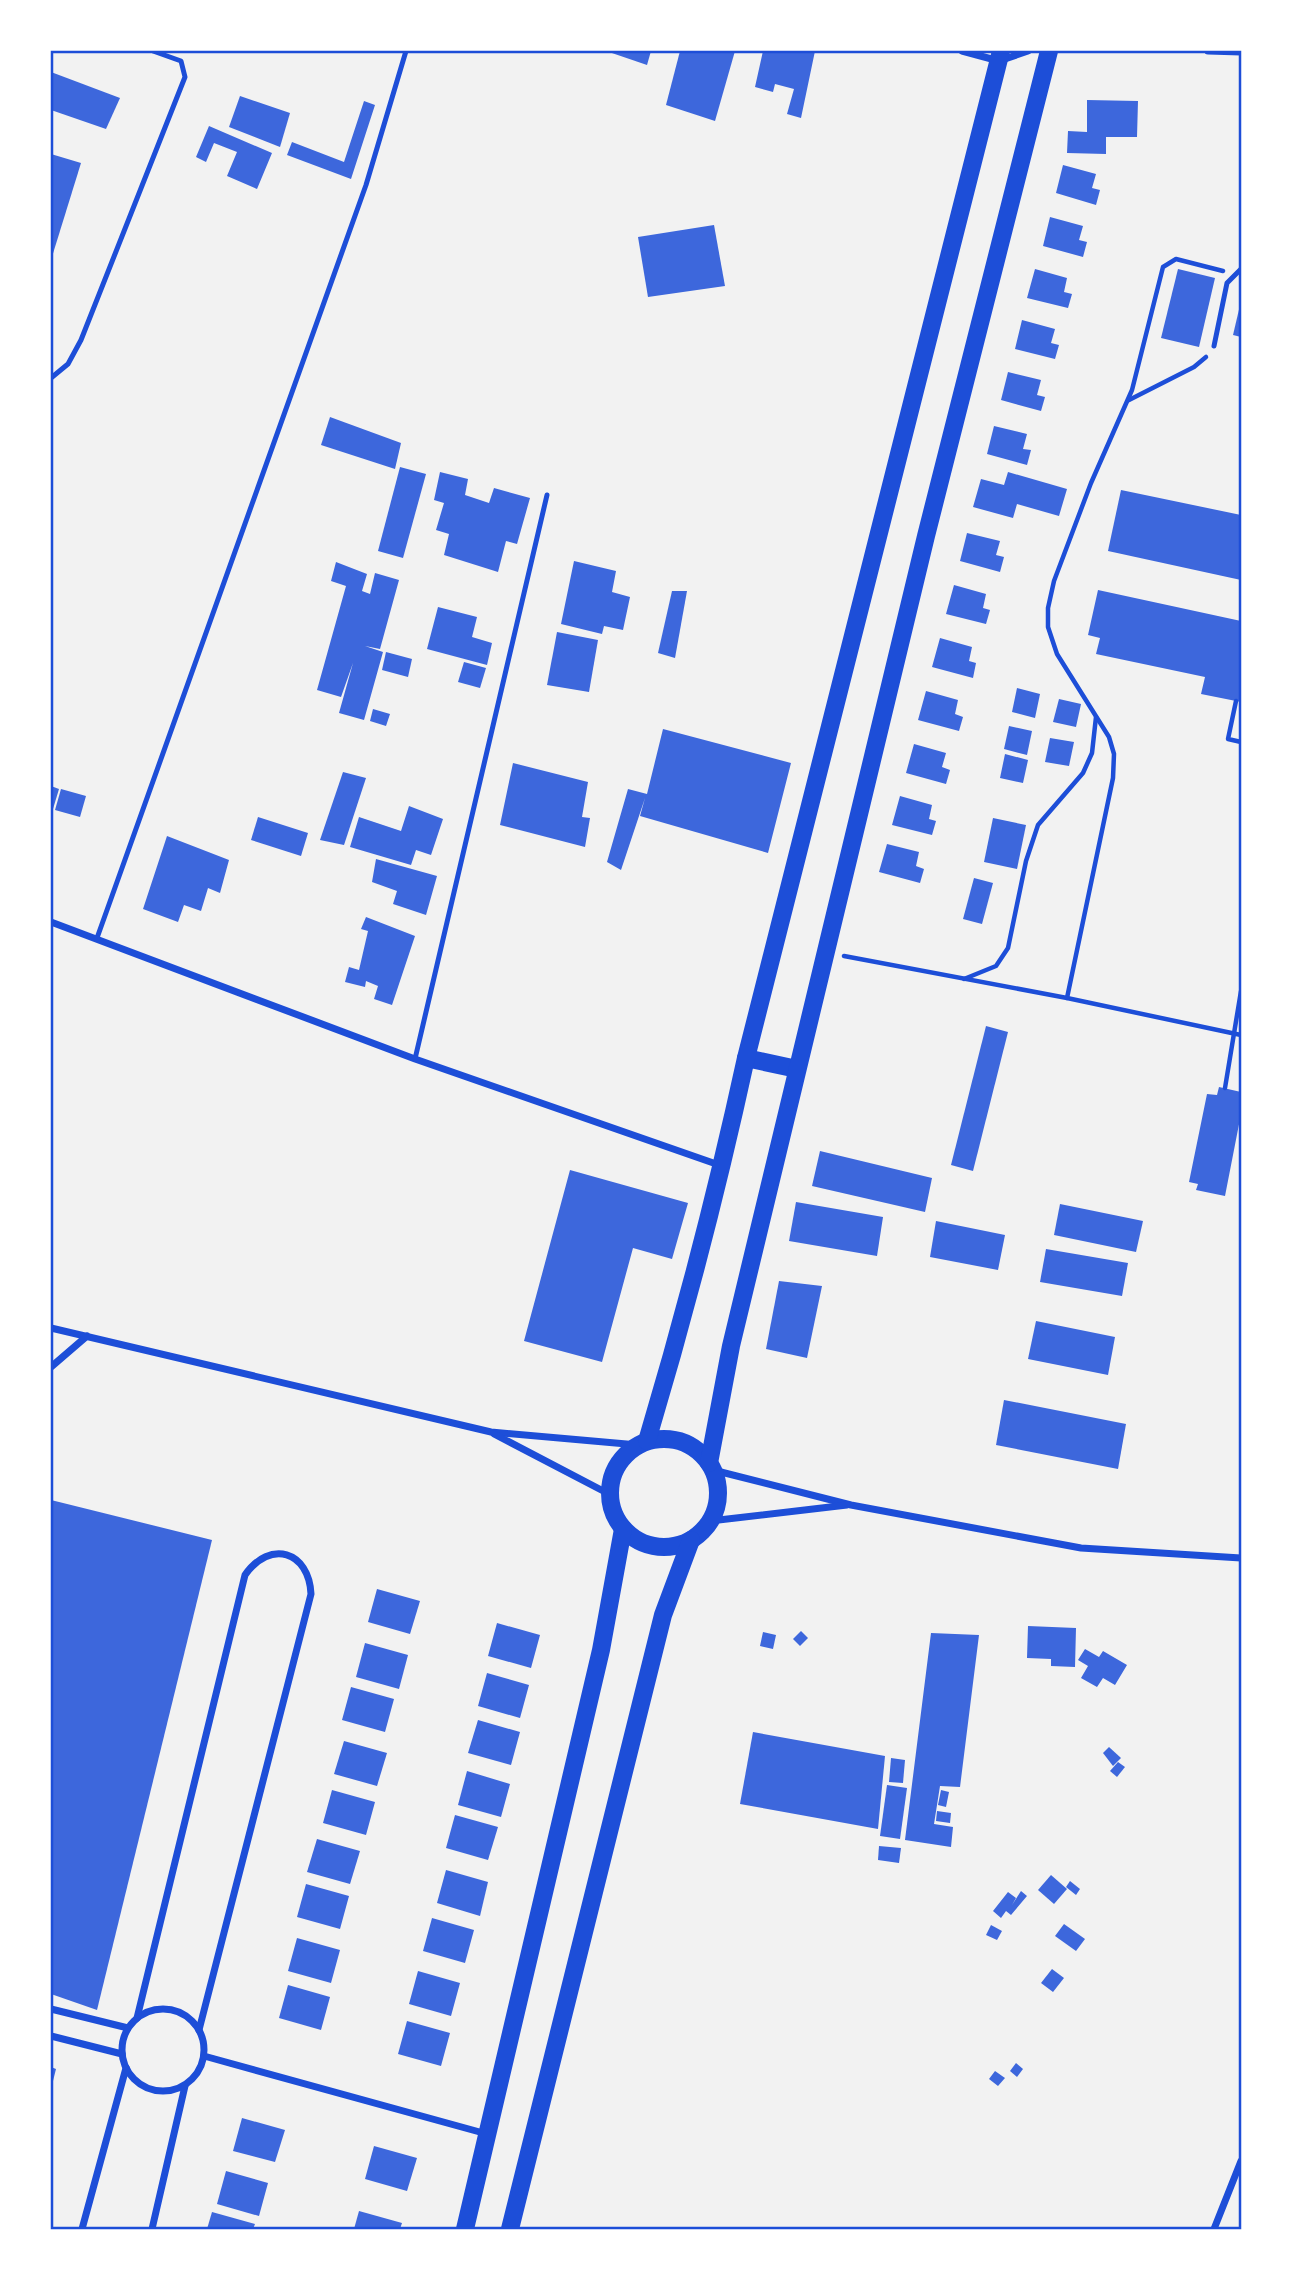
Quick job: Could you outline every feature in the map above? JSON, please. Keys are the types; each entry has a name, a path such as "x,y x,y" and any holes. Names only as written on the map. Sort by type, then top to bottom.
{"main road":[{"path":"510,2229 663,1615 691,1540 710,1521 717,1505 718,1487 711,1466 731,1346 929,522 1049,51"},
{"path":"643,1443 680,1331 723,1166 746,1058 1000,56"},
{"path":"746,1058 797,1069"},
{"path":"691,1540 662,1548 634,1539 623,1529 612,1511 609,1494 612,1474 622,1457 643,1443 675,1440 688,1445 711,1466"},
{"path":"465,2229 603,1638 623,1529"}],"street":[{"path":"962,51 1000,56 1028,51"},
{"path":"1208,51 1241,52"},
{"path":"51,922 415,1059 723,1166"},
{"path":"52,1330 491,1432 643,1443"},
{"path":"51,1367 86,1336"},
{"path":"491,1432 609,1494"},
{"path":"711,1466 851,1505 1080,1548 1241,1559"},
{"path":"710,1521 851,1505"},
{"path":"287,1555 300,1563 310,1578 311,1594 199,2030 204,2056 201,2068 185,2085 172,2091 158,2091 134,2080 126,2068 122,2054 128,2028 137,2018 245,1575 255,1561 266,1556 287,1555"},
{"path":"51,2009 128,2028"},
{"path":"137,2018 164,2009 178,2012 199,2030"},
{"path":"51,2036 122,2054"},
{"path":"204,2056 487,2134"},
{"path":"82,2229 126,2068"},
{"path":"152,2229 185,2085"},
{"path":"1214,2229 1241,2161"}],"lane":[{"path":"51,378 68,364 81,340 185,78 181,61 153,51"},
{"path":"97,938 366,186 406,51"},
{"path":"1214,346 1227,283 1241,268"},
{"path":"415,1059 547,495"}],"path":[{"path":"1067,998 1113,778 1114,754 1097,715 1056,654 1048,627 1048,608 1054,581 1091,483 1128,400 1163,267 1168,261 1176,259 1234,274"},
{"path":"1128,400 1194,367 1204,360 1214,346"},
{"path":"1236,701 1228,739 1241,742"},
{"path":"963,979 996,966 1008,948 1026,861 1038,825 1083,773 1092,753 1097,715"},
{"path":"825,953 1067,998 1241,1035"},
{"path":"1225,1088 1241,991"}],"building":[{"path":"606,51 651,51 647,65"},
{"path":"680,51 735,51 715,121 666,105"},
{"path":"763,51 815,51 801,118 787,114 794,89 775,84 773,92 755,87"},
{"path":"51,72 120,98 106,129 51,110"},
{"path":"240,96 290,113 280,147 229,127"},
{"path":"1087,100 1138,101 1137,137 1106,137 1106,154 1067,153 1068,131 1087,132"},
{"path":"364,101 375,105 351,179 287,155 292,142 344,162"},
{"path":"209,126 272,153 257,189 227,176 237,152 214,143 206,162 196,157"},
{"path":"51,154 81,163 51,260"},
{"path":"1063,165 1096,174 1092,188 1100,190 1096,205 1056,193"},
{"path":"1050,217 1083,226 1079,240 1087,242 1083,257 1043,246"},
{"path":"714,225 725,286 648,297 638,237"},
{"path":"1035,269 1067,278 1064,292 1072,294 1068,308 1027,298"},
{"path":"1178,269 1215,278 1199,347 1161,338"},
{"path":"1241,301 1241,337 1233,335"},
{"path":"1022,320 1055,329 1051,343 1059,345 1055,359 1015,349"},
{"path":"1008,372 1041,380 1037,395 1045,397 1041,411 1001,400"},
{"path":"330,417 401,443 395,469 321,445"},
{"path":"994,426 1027,434 1023,449 1031,450 1027,465 987,454"},
{"path":"400,467 426,474 403,558 378,551"},
{"path":"440,472 468,479 465,495 489,503 494,488 530,498 517,544 506,541 498,572 444,555 449,534 436,530 444,503 434,500"},
{"path":"1008,472 1067,489 1059,516 1017,504 1013,518 973,507 981,479 1004,485"},
{"path":"1121,490 1241,515 1241,580 1108,551"},
{"path":"967,533 1000,541 996,555 1004,557 1000,572 960,561"},
{"path":"574,561 616,571 612,592 630,597 623,630 604,626 602,634 561,624"},
{"path":"336,562 367,574 362,591 370,594 375,573 399,580 380,649 365,646 383,652 364,720 339,713 353,663 341,697 317,690 346,586 331,581"},
{"path":"954,585 986,594 983,608 990,610 986,624 946,614"},
{"path":"1098,590 1241,621 1241,702 1201,694 1205,677 1096,654 1100,638 1088,635"},
{"path":"672,591 687,591 675,658 658,653"},
{"path":"438,607 477,617 472,637 492,643 487,665 427,649"},
{"path":"557,632 598,640 589,692 547,685"},
{"path":"940,638 972,647 969,661 976,663 973,678 932,667"},
{"path":"386,652 412,659 408,677 382,670"},
{"path":"464,662 486,668 480,688 458,682"},
{"path":"1017,688 1040,694 1035,718 1012,712"},
{"path":"926,691 958,700 955,714 963,717 959,731 918,720"},
{"path":"1059,699 1081,704 1076,727 1053,722"},
{"path":"373,709 390,714 386,726 370,721"},
{"path":"1009,726 1032,731 1027,755 1004,749"},
{"path":"663,729 791,763 768,853 640,816 645,798 621,870 607,862 628,789 647,794"},
{"path":"1050,738 1074,742 1069,766 1045,762"},
{"path":"914,744 946,753 942,767 950,770 946,784 906,773"},
{"path":"1005,754 1028,760 1023,783 1000,778"},
{"path":"513,763 588,782 582,817 590,818 585,847 500,825"},
{"path":"343,772 366,778 344,845 320,840"},
{"path":"51,786 59,789 53,809 51,808"},
{"path":"61,789 86,796 80,817 55,810"},
{"path":"900,796 932,805 929,819 936,821 932,835 892,825"},
{"path":"409,806 443,819 431,855 416,850 411,865 350,847 359,817 401,831"},
{"path":"258,817 308,833 301,856 251,840"},
{"path":"993,818 1026,825 1017,869 984,862"},
{"path":"167,836 229,860 220,893 208,888 201,911 184,905 178,922 143,909"},
{"path":"887,844 919,852 916,866 924,869 920,883 879,872"},
{"path":"376,859 437,876 426,915 393,904 397,891 372,882"},
{"path":"974,878 993,883 982,924 963,919"},
{"path":"366,917 415,936 392,1005 374,999 378,986 366,981 365,987 345,982 349,967 359,970 368,931 361,929"},
{"path":"986,1026 1008,1032 973,1171 951,1165"},
{"path":"1219,1087 1241,1092 1241,1114 1225,1196 1196,1190 1198,1184 1189,1182 1207,1094 1217,1095"},
{"path":"820,1151 932,1178 925,1212 812,1186"},
{"path":"570,1170 688,1203 672,1259 633,1248 602,1362 524,1341"},
{"path":"796,1202 883,1217 877,1256 789,1241"},
{"path":"1060,1204 1143,1221 1136,1252 1054,1235"},
{"path":"936,1221 1005,1235 998,1270 930,1257"},
{"path":"1046,1249 1128,1263 1122,1296 1040,1282"},
{"path":"779,1281 822,1286 807,1358 766,1349"},
{"path":"1036,1321 1115,1337 1108,1375 1028,1359"},
{"path":"1004,1400 1126,1424 1118,1469 996,1445"},
{"path":"51,1500 212,1540 97,2010 51,1994"},
{"path":"377,1589 420,1601 410,1634 368,1622"},
{"path":"497,1623 540,1635 531,1668 488,1656"},
{"path":"1028,1626 1076,1628 1075,1667 1051,1666 1051,1659 1027,1658"},
{"path":"801,1631 808,1638 800,1646 793,1639"},
{"path":"763,1632 776,1635 773,1649 760,1646"},
{"path":"931,1633 979,1635 960,1787 940,1786 934,1824 953,1827 951,1847 905,1840"},
{"path":"365,1643 408,1655 399,1689 356,1677"},
{"path":"1085,1649 1099,1657 1103,1651 1127,1665 1115,1685 1103,1678 1097,1687 1081,1678 1088,1666 1078,1660"},
{"path":"487,1673 529,1685 520,1718 478,1706"},
{"path":"351,1687 394,1699 385,1732 342,1720"},
{"path":"478,1720 520,1732 511,1765 468,1753"},
{"path":"753,1732 885,1756 878,1829 740,1804"},
{"path":"344,1741 387,1753 377,1786 334,1774"},
{"path":"1109,1747 1121,1758 1113,1766 1103,1753"},
{"path":"891,1758 905,1760 903,1783 889,1782"},
{"path":"1118,1762 1125,1767 1117,1777 1110,1771"},
{"path":"467,1771 510,1784 501,1817 458,1805"},
{"path":"887,1785 907,1788 900,1839 880,1836"},
{"path":"332,1790 375,1802 366,1835 323,1823"},
{"path":"941,1790 949,1792 946,1807 938,1805"},
{"path":"937,1811 951,1813 950,1823 936,1821"},
{"path":"455,1815 498,1827 488,1860 446,1848"},
{"path":"317,1839 360,1851 350,1884 307,1872"},
{"path":"879,1846 901,1848 899,1863 878,1860"},
{"path":"446,1870 488,1882 480,1916 437,1903"},
{"path":"1051,1875 1067,1889 1054,1904 1038,1890"},
{"path":"1070,1881 1080,1889 1076,1895 1066,1887"},
{"path":"306,1884 349,1896 340,1929 297,1917"},
{"path":"1021,1891 1027,1896 1011,1915 1006,1911 1001,1918 993,1911 1008,1892 1016,1898 1012,1905"},
{"path":"432,1918 474,1930 465,1963 423,1951"},
{"path":"1064,1924 1085,1939 1076,1951 1055,1936"},
{"path":"991,1925 1002,1931 997,1940 986,1935"},
{"path":"297,1938 340,1950 331,1983 288,1971"},
{"path":"1052,1969 1064,1978 1053,1992 1041,1983"},
{"path":"418,1971 460,1983 451,2016 409,2004"},
{"path":"288,1985 330,1997 321,2030 279,2018"},
{"path":"407,2021 450,2033 441,2066 398,2054"},
{"path":"1016,2063 1023,2069 1017,2077 1010,2071"},
{"path":"51,2067 56,2069 52,2085 51,2085"},
{"path":"995,2071 1005,2078 998,2086 989,2079"},
{"path":"242,2118 285,2130 275,2162 233,2151"},
{"path":"374,2146 417,2158 407,2191 365,2179"},
{"path":"226,2171 268,2183 259,2216 217,2204"},
{"path":"359,2211 402,2223 400,2229 354,2229"},
{"path":"212,2212 255,2224 253,2229 207,2229"}]}
